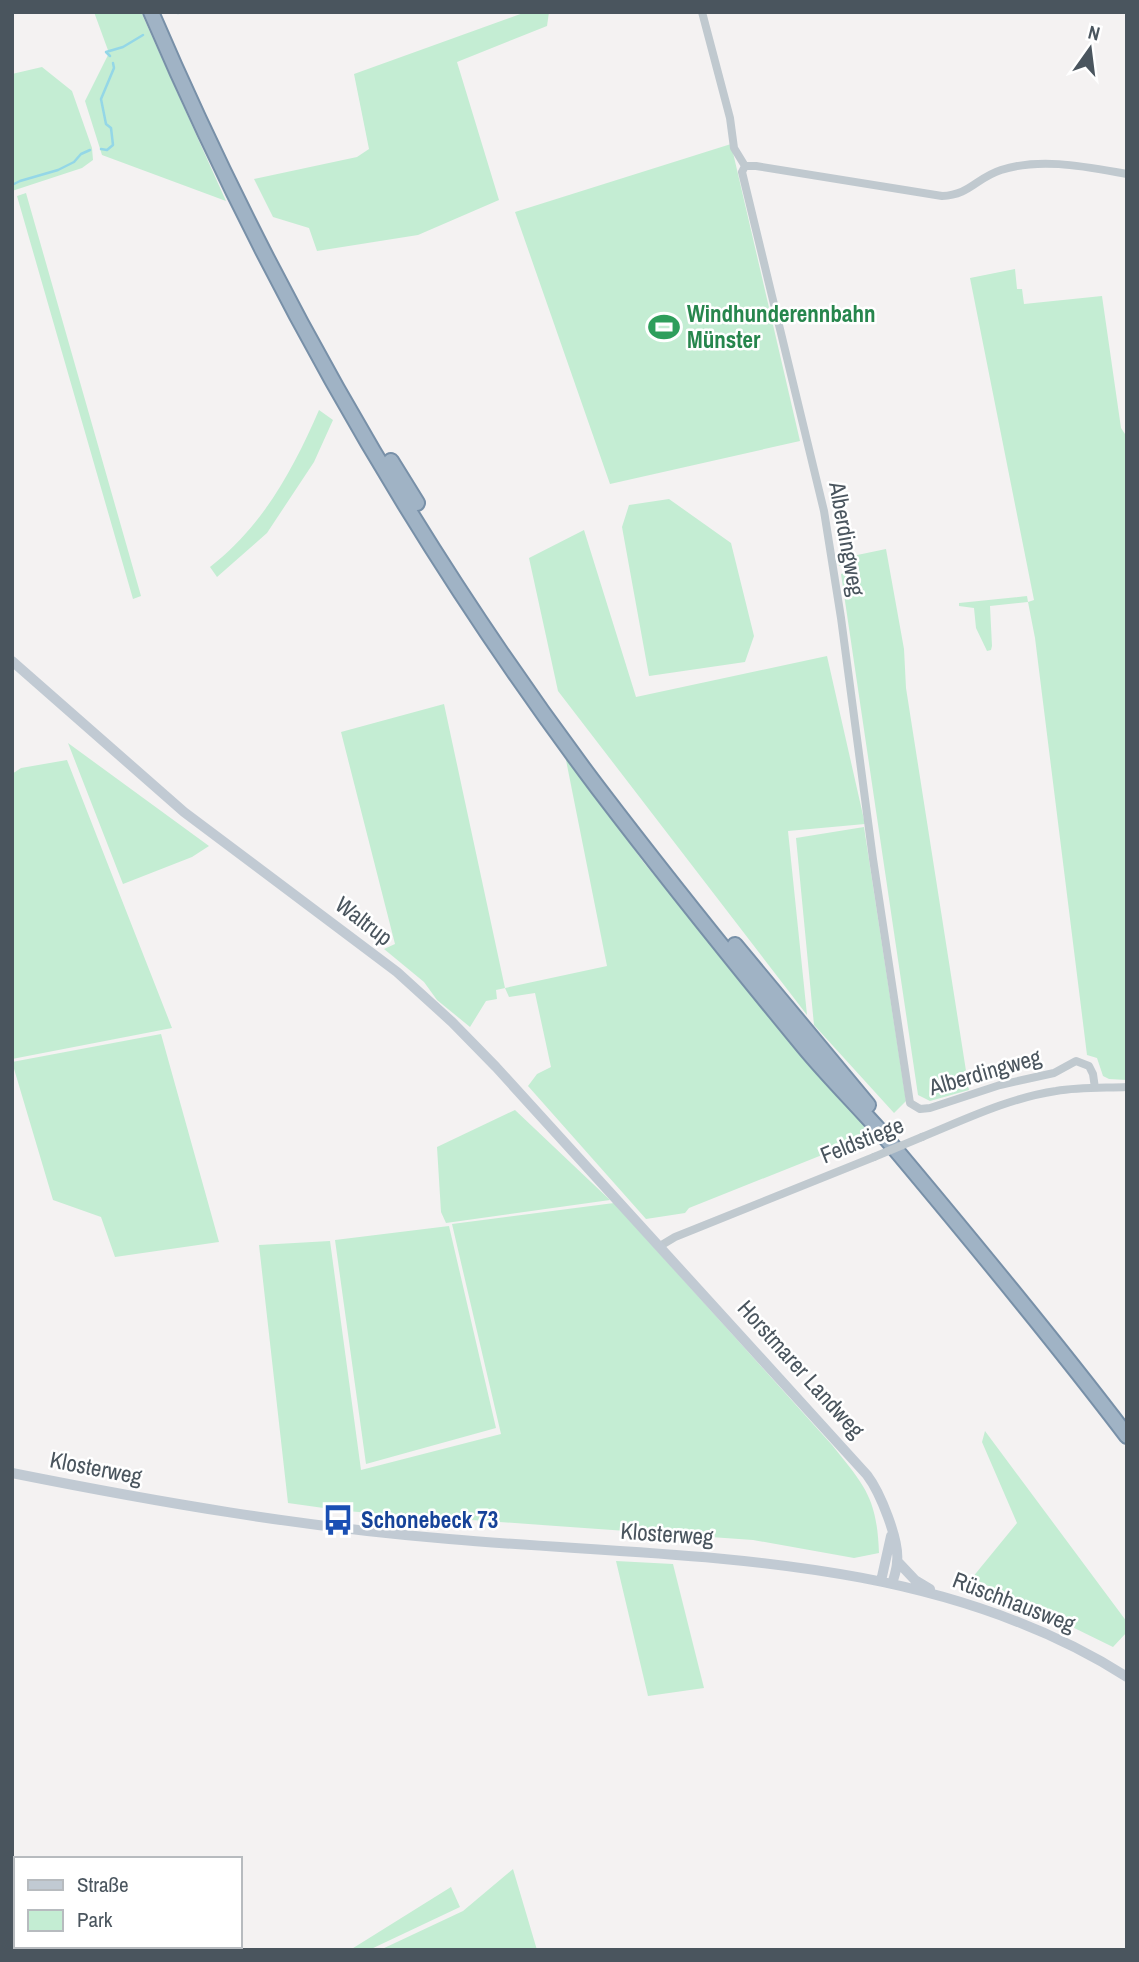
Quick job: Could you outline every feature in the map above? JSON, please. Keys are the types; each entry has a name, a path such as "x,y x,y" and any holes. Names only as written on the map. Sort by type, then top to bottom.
{"highway":[{"path":"151,12 233,191 309,337 397,489 493,640 597,786 660,867 807,1050 875,1126 998,1273 1127,1436"},
{"path":"161,12 238,180 318,334 415,500 516,657 577,743 667,860 1020,1288 1127,1424"}],"main road":[{"name":"Waltrup","path":"12,661 184,813 375,954 433,1004 496,1067 660,1246"},
{"name":"Horstmarer Landweg","path":"660,1246 855,1459 877,1490 887,1512 898,1562 886,1583"},
{"name":"Klosterweg","path":"12,1473 204,1508 422,1537 744,1560 886,1583"},
{"name":"Horstmarer Landweg","path":"886,1583 891,1533"},
{"path":"898,1562 915,1580 946,1597"},
{"name":"Rüschhausweg","path":"886,1583 946,1597 1009,1618 1055,1638 1127,1677"}],"street":[{"path":"702,12 730,118 734,148 745,166 942,196 960,194 993,174 1021,166 1069,165 1127,174"},
{"name":"Alberdingweg","path":"745,166 742,172 743,183 824,511 910,1103 920,1109 930,1108 1000,1085 1054,1073 1076,1061 1089,1066 1095,1088"},
{"name":"Feldstiege","path":"660,1246 675,1237 1024,1098 1059,1090 1127,1087"}],"green space":[{"path":"94,12 141,12 226,201 102,155 85,101 109,53"},
{"path":"526,12 549,12 547,26 457,62 499,200 418,235 317,251 309,228 273,217 254,179 357,157 369,149 354,74"},
{"path":"42,67 72,91 92,148 93,160 82,168 12,191 12,74"},
{"name":"Windhunderennbahn Münster","path":"731,144 800,441 610,484 515,212"},
{"path":"26,193 141,596 133,599 17,196"},
{"path":"1015,269 1017,289 1022,289 1024,304 1102,296 1121,428 1127,437 1127,1080 1103,1076 1097,1058 1087,1055 1035,638 1028,602 1034,600 970,278"},
{"path":"319,410 333,420 314,462 267,533 217,577 210,567 245,534 274,496"},
{"path":"669,499 731,543 754,636 745,662 649,676 622,527 629,505"},
{"path":"584,530 636,697 827,656 865,824 788,831 807,1015 558,691 529,558"},
{"path":"886,549 904,649 906,688 969,1090 930,1101 918,1095 841,574 846,572 845,565 839,566 838,559"},
{"path":"1027,596 1028,602 990,606 992,646 991,650 987,651 976,628 974,608 959,606 959,603"},
{"path":"444,704 505,988 496,990 497,999 486,1001 470,1027 437,1000 424,982 384,949 395,944 341,732"},
{"path":"68,743 209,846 192,857 123,884"},
{"path":"565,755 644,863 872,1135 689,1208 685,1213 646,1219 528,1086 537,1074 551,1067 535,993 509,997 505,988 607,966"},
{"path":"67,760 172,1028 12,1059 12,774 21,768"},
{"path":"864,827 906,1101 894,1113 814,1025 796,838"},
{"path":"161,1034 219,1242 115,1257 101,1217 53,1200 12,1062"},
{"path":"515,1110 610,1200 446,1223 441,1212 437,1147"},
{"path":"614,1203 853,1471 872,1505 879,1553 854,1558 753,1540 345,1511 288,1503 259,1245 330,1241 361,1470 501,1434 452,1224"},
{"path":"449,1226 496,1428 366,1464 335,1240"},
{"path":"985,1431 1127,1622 1127,1632 1113,1647 972,1578 1017,1523 982,1442"},
{"path":"616,1561 673,1564 704,1688 648,1696"},
{"path":"513,1869 537,1950 380,1950 463,1911"},
{"path":"451,1887 460,1907 369,1950 350,1950"}],"waterway":[{"path":"110,56 106,52 123,47 143,35"},
{"path":"101,149 107,150 113,145 111,128 106,124 101,99 114,68 113,63"},
{"path":"12,185 58,170 90,150"}],"place":[{"name":"Windhunderennbahn Münster","path":"664,327"},
{"name":"Schonebeck 73","path":"338,1520"}]}
